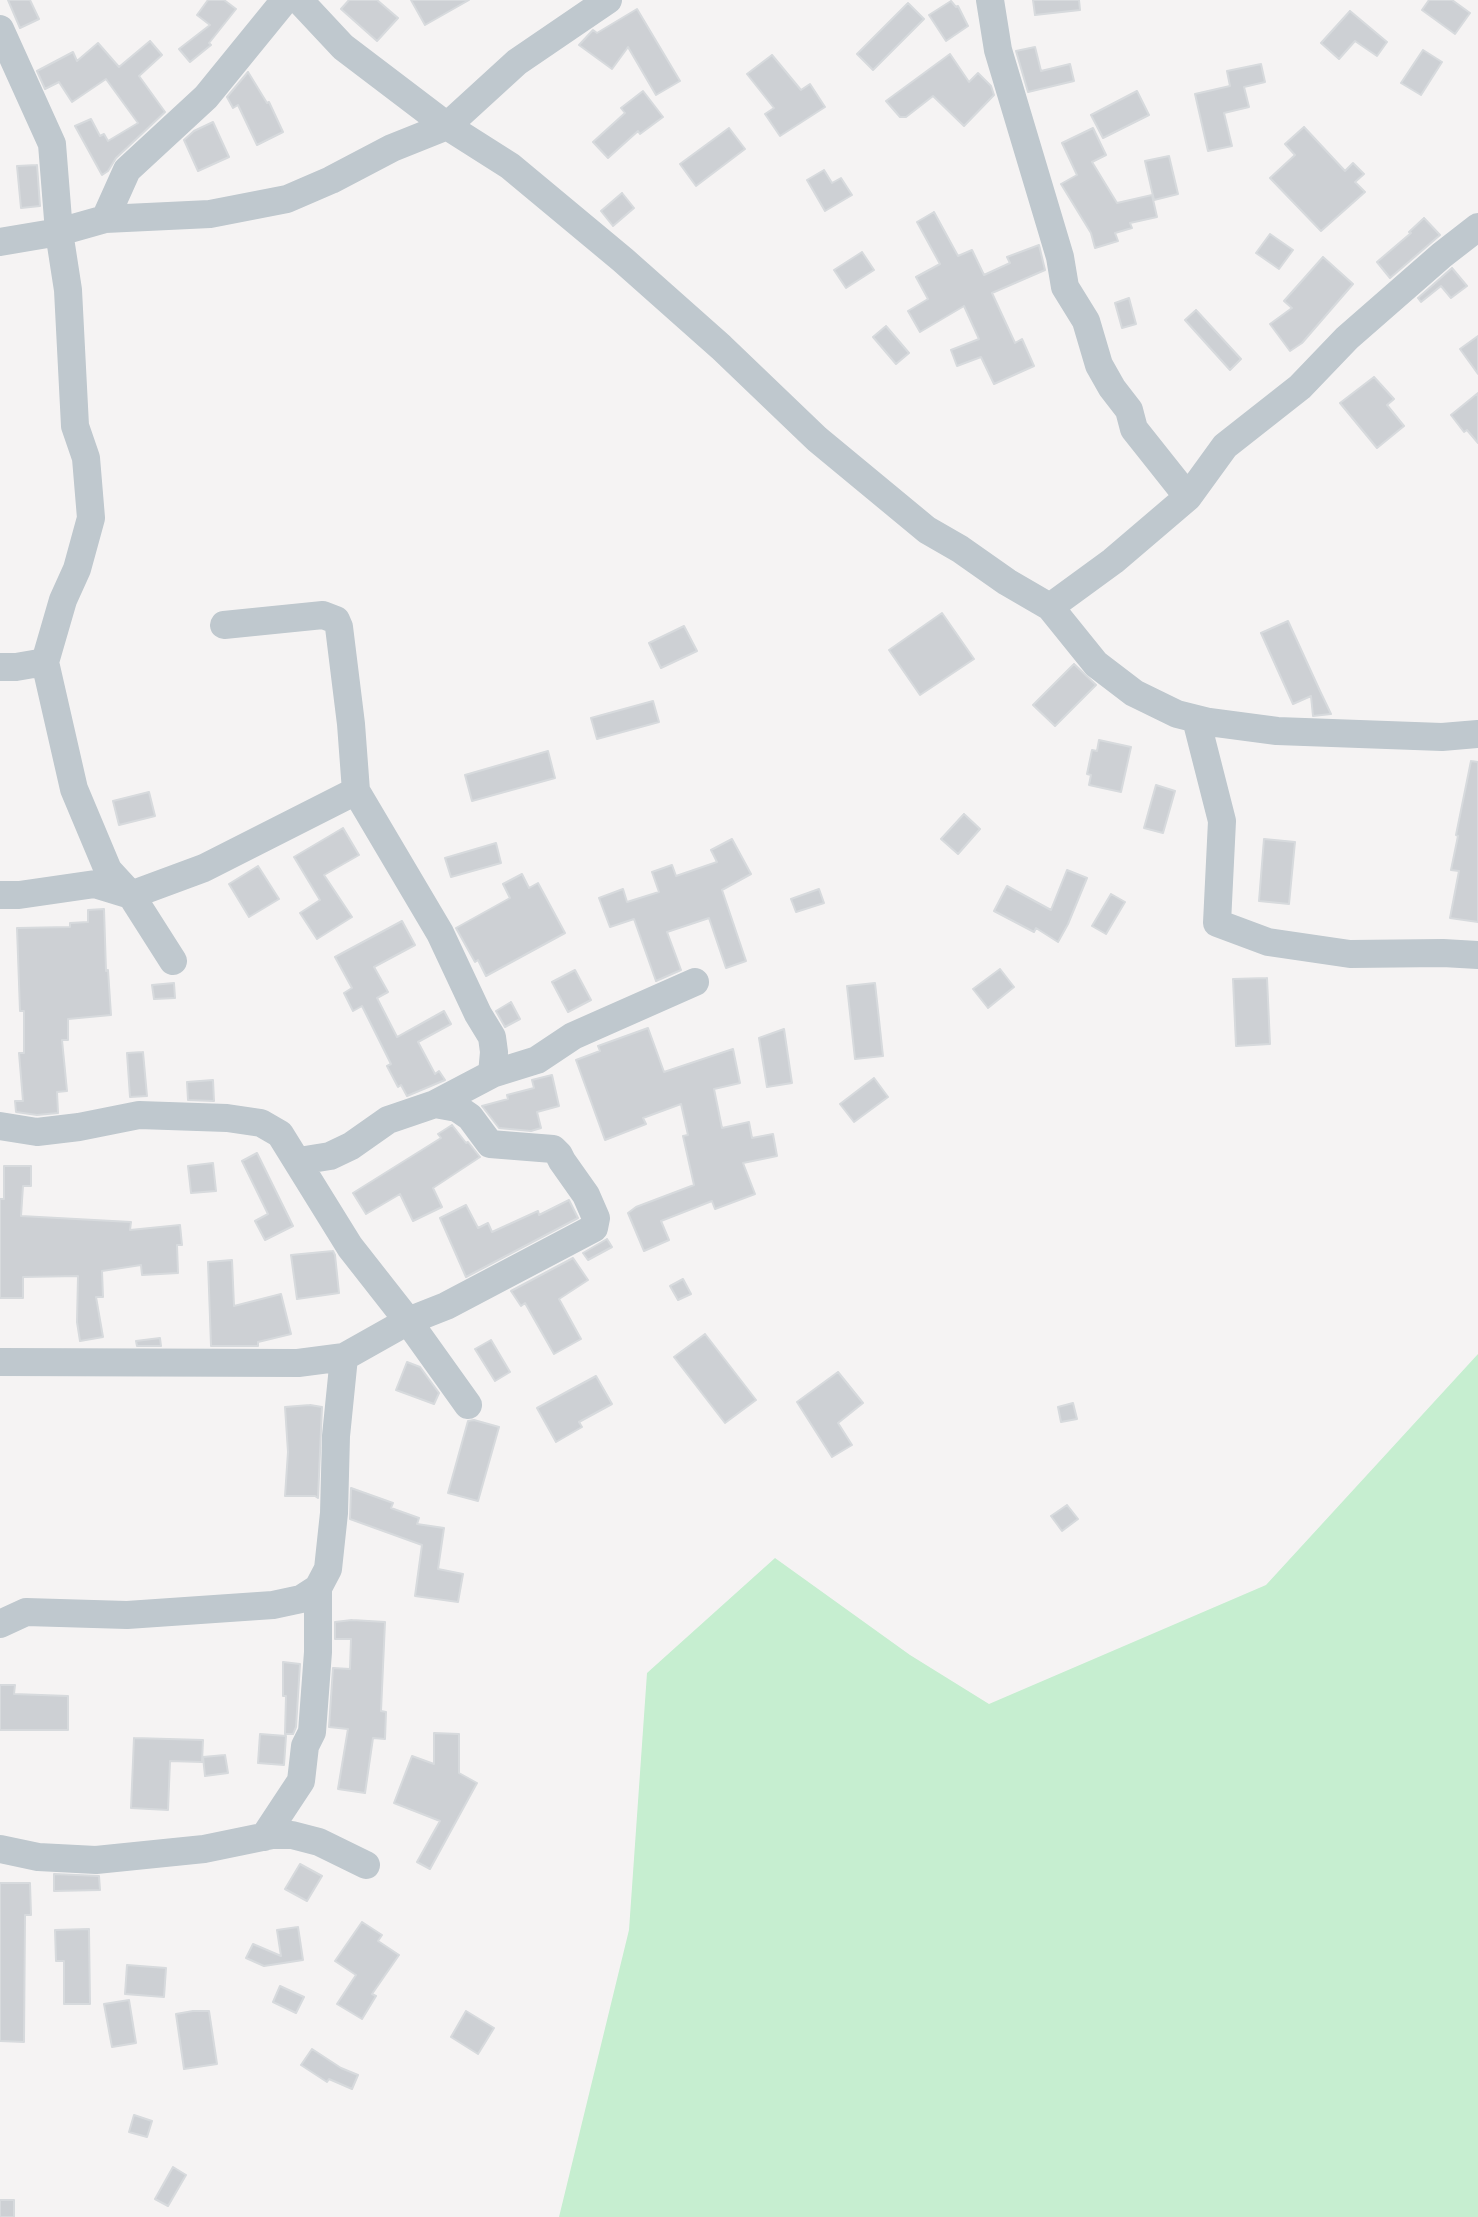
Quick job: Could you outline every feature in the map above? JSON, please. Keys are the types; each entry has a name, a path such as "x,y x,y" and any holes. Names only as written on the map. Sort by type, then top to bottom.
{"street":[{"path":"105,219 128,170 206,97 285,0"},
{"path":"299,0 343,47 446,126 510,166 623,260 721,347 817,439 927,530 1050,607 1096,664 1134,693 1177,714 1277,731 1443,737 1478,734"},
{"path":"0,242 59,232 105,219 210,214 287,199 331,180 391,148 446,126 517,62 608,0"},
{"path":"990,0 998,50 1060,257 1065,287 1086,321 1099,365 1129,410 1134,429 1188,497"},
{"path":"0,29 52,144 59,232 68,290 75,426 86,458 91,519 45,662 74,789 108,870 131,895 173,961"},
{"path":"1050,607 1113,561 1188,497 1225,446 1300,387 1347,338 1478,227"},
{"path":"224,625 323,615 336,620 351,724 356,791 440,933 478,1014 492,1037 522,1065"},
{"path":"0,667 45,662"},
{"path":"1196,719 1222,821 1217,923 1268,942 1350,954 1478,955"},
{"path":"0,895 19,895 95,884 131,895 204,868 356,791"},
{"path":"299,1161 330,1156 351,1146 388,1120 435,1104 492,1074 537,1060 573,1035 695,982"},
{"path":"492,1037 492,1074"},
{"path":"0,1362 298,1363 344,1357 408,1321 446,1306 594,1228 596,1218 586,1195 559,1154 552,1149 490,1144 470,1117 457,1108 435,1104"},
{"path":"0,1126 37,1132 79,1128 139,1115 227,1118 261,1123 280,1134 351,1247 468,1405"},
{"path":"264,1837 301,1781 305,1746 312,1732 318,1652 318,1588 328,1569 344,1357"},
{"path":"0,1624 26,1612 127,1615 274,1605 301,1599 318,1588"},
{"path":"0,1849 38,1857 96,1860 204,1849 264,1837 292,1835 319,1842 366,1865"}],"green space":[{"path":"1478,1354 1478,2217 559,2217 629,1930 647,1673 775,1558 910,1655 989,1704 1266,1585"}],"building":[{"path":"8,0 30,0 39,19 20,28"},
{"path":"208,0 224,0 236,9 209,43 211,45 190,62 179,49 210,25 197,15"},
{"path":"349,0 377,0 398,18 377,41 341,9"},
{"path":"411,0 469,0 425,25"},
{"path":"1033,0 1079,0 1080,10 1035,15"},
{"path":"1429,0 1452,0 1470,13 1455,34 1422,10"},
{"path":"951,1 958,6 968,26 946,41 929,15"},
{"path":"908,3 924,19 873,70 857,54"},
{"path":"637,9 680,81 656,95 628,47 612,69 579,45 593,30 597,33"},
{"path":"1350,11 1387,42 1377,56 1355,41 1339,59 1321,43"},
{"path":"150,41 162,55 139,76 165,112 116,158 102,175 75,126 91,119 100,136 104,134 108,141 138,123 106,79 72,102 59,82 45,89 37,71 73,52 77,61 98,43 119,67"},
{"path":"1035,47 1041,71 1070,64 1074,81 1028,92 1016,51"},
{"path":"1423,50 1442,62 1421,95 1401,83"},
{"path":"950,54 969,82 978,73 991,86 994,95 964,126 933,96 906,117 900,117 886,101"},
{"path":"772,55 801,90 810,84 825,107 780,136 765,114 774,108 747,74"},
{"path":"1261,64 1265,82 1244,87 1249,107 1224,113 1232,146 1208,151 1195,94 1230,86 1227,71"},
{"path":"248,72 267,103 269,102 283,132 257,145 238,105 233,108 227,97"},
{"path":"643,91 663,117 640,134 638,131 608,158 593,142 625,113 621,108"},
{"path":"1137,91 1149,115 1103,138 1091,115"},
{"path":"213,122 229,157 198,171 184,140 194,131"},
{"path":"1304,127 1345,171 1353,163 1364,174 1355,182 1365,192 1321,231 1270,178 1295,155 1285,144"},
{"path":"729,128 745,149 696,186 680,164"},
{"path":"1093,128 1106,155 1092,162 1117,203 1152,195 1157,217 1130,223 1132,228 1115,233 1118,241 1095,248 1091,233 1061,184 1077,175 1062,143"},
{"path":"1169,156 1178,194 1154,200 1145,161"},
{"path":"37,165 40,206 21,208 17,166"},
{"path":"824,170 832,183 841,178 852,195 825,211 807,180"},
{"path":"622,193 634,208 613,226 601,211"},
{"path":"934,212 958,256 972,250 984,275 1010,263 1007,257 1039,245 1045,270 992,293 1015,343 1022,339 1034,366 994,384 981,357 957,366 951,350 979,339 964,306 920,332 908,311 928,299 916,277 940,264 917,222"},
{"path":"1424,218 1440,235 1390,278 1377,262"},
{"path":"1270,234 1293,250 1279,269 1256,253"},
{"path":"862,252 874,270 846,288 834,270"},
{"path":"1323,257 1353,284 1302,343 1290,351 1270,324 1292,308 1284,301"},
{"path":"1452,268 1467,286 1451,298 1441,286 1421,302 1418,298"},
{"path":"1129,298 1136,324 1122,328 1115,303"},
{"path":"1196,310 1241,359 1230,370 1185,320"},
{"path":"886,326 909,353 896,364 873,337"},
{"path":"1478,336 1478,374 1460,349"},
{"path":"1374,377 1394,399 1387,405 1404,426 1377,448 1340,403"},
{"path":"1478,393 1478,443 1467,430 1464,432 1451,415"},
{"path":"942,613 974,659 920,695 889,650"},
{"path":"1288,621 1331,714 1313,716 1311,696 1293,704 1261,633"},
{"path":"684,626 697,651 661,668 649,643"},
{"path":"1074,664 1096,685 1055,726 1033,705"},
{"path":"653,701 659,722 597,739 591,718"},
{"path":"1099,740 1131,747 1121,792 1089,785 1091,775 1087,774 1092,750 1097,751"},
{"path":"548,751 555,778 472,801 465,775"},
{"path":"1471,761 1478,762 1478,922 1450,918 1459,871 1451,870"},
{"path":"1156,785 1175,791 1163,833 1144,828"},
{"path":"149,792 155,816 119,825 113,801"},
{"path":"964,814 980,829 958,854 941,839"},
{"path":"343,828 359,855 324,875 352,917 317,939 300,913 320,900 294,857"},
{"path":"732,839 751,874 722,890 746,961 726,968 709,918 667,932 681,970 656,981 634,919 610,927 599,898 623,889 627,902 659,892 652,872 672,865 676,876 717,862 711,850"},
{"path":"1264,839 1295,842 1289,904 1259,901"},
{"path":"496,843 501,863 451,877 445,858"},
{"path":"258,866 279,899 249,917 229,884"},
{"path":"1067,870 1087,878 1058,942 1036,928 1034,932 994,911 1007,886 1051,910"},
{"path":"522,874 529,888 538,883 565,933 486,976 456,928 510,898 503,884"},
{"path":"819,889 824,903 796,912 791,899"},
{"path":"1111,894 1125,902 1106,934 1092,926"},
{"path":"104,909 111,1015 68,1019 68,1040 62,1040 67,1091 57,1092 58,1113 37,1115 16,1112 15,1101 23,1101 19,1053 24,1053 24,1011 20,1011 17,928 70,927 70,923 88,922 88,910"},
{"path":"402,921 415,945 374,967 388,992 377,998 397,1037 444,1011 451,1024 418,1042 435,1074 439,1071 445,1080 407,1096 401,1085 398,1087 387,1066 391,1064 362,1006 353,1011 344,993 352,988 335,957"},
{"path":"1000,969 1014,987 988,1008 973,989"},
{"path":"575,970 591,1000 568,1012 552,982"},
{"path":"1267,978 1270,1044 1236,1046 1233,979"},
{"path":"174,983 175,998 154,999 152,985"},
{"path":"875,983 883,1056 855,1059 847,986"},
{"path":"511,1002 520,1019 505,1027 496,1011"},
{"path":"648,1028 664,1072 733,1049 740,1083 714,1089 722,1128 749,1122 752,1138 773,1134 777,1156 743,1163 755,1194 715,1209 712,1201 661,1221 669,1240 644,1251 628,1213 636,1207 694,1185 683,1136 688,1135 681,1104 643,1118 646,1124 605,1140 576,1060 600,1051 598,1046"},
{"path":"784,1029 792,1083 767,1087 759,1038"},
{"path":"143,1052 147,1096 130,1097 127,1053"},
{"path":"552,1075 559,1106 537,1112 541,1128 531,1131 499,1128 482,1106 508,1099 507,1095 534,1088 532,1080"},
{"path":"874,1078 888,1097 854,1122 840,1104"},
{"path":"213,1080 214,1101 188,1100 187,1082"},
{"path":"452,1125 480,1157 433,1188 442,1207 413,1221 400,1194 366,1214 353,1193 441,1138 438,1134"},
{"path":"257,1153 293,1226 265,1240 255,1221 268,1214 242,1161"},
{"path":"213,1163 216,1191 191,1193 188,1166"},
{"path":"4,1166 31,1166 31,1186 23,1186 21,1216 131,1222 130,1230 180,1225 182,1245 177,1245 178,1273 142,1275 141,1265 102,1271 103,1297 96,1297 103,1337 80,1341 77,1322 78,1276 23,1277 23,1298 0,1298 0,1199 4,1199"},
{"path":"569,1200 578,1218 466,1277 440,1218 466,1205 478,1228 488,1223 492,1232 538,1211 539,1215"},
{"path":"607,1239 612,1247 588,1260 583,1253"},
{"path":"333,1251 339,1293 297,1299 291,1255"},
{"path":"573,1258 588,1280 559,1299 581,1339 554,1354 525,1303 521,1306 511,1291"},
{"path":"232,1260 234,1306 281,1294 291,1334 258,1342 258,1346 211,1346 208,1262"},
{"path":"683,1279 691,1294 678,1300 670,1286"},
{"path":"705,1334 756,1400 725,1423 674,1357"},
{"path":"160,1338 161,1346 137,1346 136,1341"},
{"path":"491,1340 510,1372 495,1381 475,1349"},
{"path":"407,1362 420,1367 439,1393 434,1404 396,1390"},
{"path":"838,1372 863,1403 838,1423 852,1445 832,1457 797,1402"},
{"path":"596,1376 612,1404 579,1422 582,1427 556,1442 537,1408"},
{"path":"1073,1403 1077,1419 1061,1422 1058,1407"},
{"path":"285,1407 322,1407 318,1498 285,1496 288,1452"},
{"path":"474,1420 499,1427 478,1501 448,1493 468,1421"},
{"path":"351,1488 393,1503 391,1508 419,1518 417,1524 444,1528 438,1569 463,1574 458,1602 415,1596 422,1545 350,1519"},
{"path":"1067,1505 1078,1519 1062,1531 1051,1516"},
{"path":"335,1622 385,1622 381,1711 386,1712 385,1739 373,1738 365,1793 338,1789 348,1729 329,1727 333,1668 350,1669 351,1639 335,1639"},
{"path":"283,1662 300,1664 296,1727 293,1734 285,1734"},
{"path":"0,1685 15,1685 14,1694 68,1696 68,1730 0,1730"},
{"path":"434,1733 459,1734 459,1773 477,1783 430,1869 417,1862 440,1821 394,1803 412,1756 434,1764"},
{"path":"260,1734 286,1736 284,1765 258,1763"},
{"path":"134,1738 203,1740 202,1762 170,1761 168,1810 131,1808"},
{"path":"225,1755 228,1773 205,1776 203,1757"},
{"path":"300,1864 322,1876 307,1901 285,1889"},
{"path":"54,1874 99,1876 100,1890 54,1891"},
{"path":"0,1883 30,1883 31,1915 25,1915 24,2042 0,2041"},
{"path":"362,1922 382,1935 378,1941 399,1955 372,1994 376,1996 362,2019 337,2004 356,1975 335,1961"},
{"path":"298,1927 303,1960 264,1966 246,1958 253,1944 281,1956 277,1930"},
{"path":"89,1929 90,2004 64,2004 64,1961 56,1961 55,1930"},
{"path":"127,1965 166,1968 164,1997 125,1994"},
{"path":"280,1986 304,1997 296,2013 273,2002"},
{"path":"129,2000 136,2043 112,2047 104,2004"},
{"path":"209,2011 217,2064 184,2069 176,2014"},
{"path":"466,2011 494,2028 478,2054 451,2037"},
{"path":"312,2049 341,2068 358,2075 352,2089 329,2079 327,2082 301,2065"},
{"path":"134,2115 152,2121 147,2137 129,2132"},
{"path":"173,2167 186,2175 168,2206 155,2199"},
{"path":"0,2200 14,2200 14,2217 0,2217"}]}
